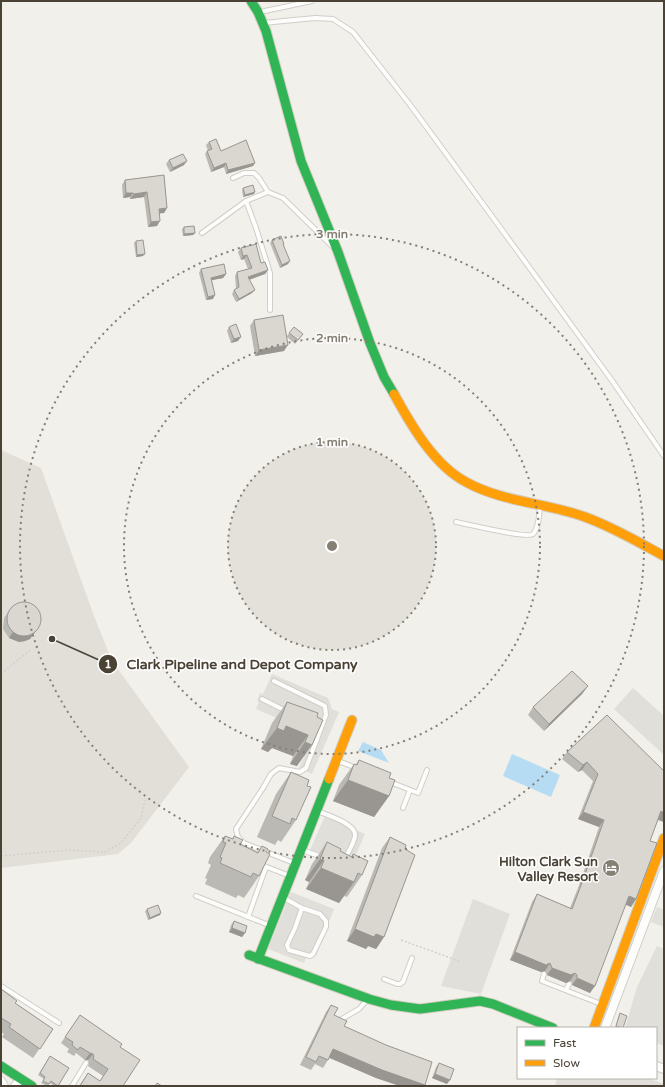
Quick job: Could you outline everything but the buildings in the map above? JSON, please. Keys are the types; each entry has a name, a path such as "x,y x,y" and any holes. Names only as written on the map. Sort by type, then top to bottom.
{"street":[{"path":"251,1 258,12 266,31 301,161 338,252 357,309 384,377 410,421 436,458 466,482 498,494 579,515 621,532 664,556"},
{"path":"352,720 302,850 290,877 284,898 254,957 369,999 401,1007 420,1009 480,1001 498,1006 550,1027"},
{"path":"594,1027 664,838"},
{"path":"605,1027 664,871"},
{"path":"1,1066 18,1083 32,1086"},
{"path":"1,1081 4,1086"}],"lane":[{"path":"258,12 312,1"},
{"path":"262,23 315,18 333,19 353,32 411,106 496,221 613,382 664,456"},
{"path":"233,178 244,173 254,173 268,192 282,198 338,252"},
{"path":"202,233 246,201 268,192"},
{"path":"246,201 270,273 270,310"},
{"path":"456,522 510,533 530,535 534,533 537,526 540,505"},
{"path":"274,681 325,706 326,715 306,768 300,772 278,768 270,774 263,788 236,829 238,837 244,843 295,864"},
{"path":"262,699 288,712"},
{"path":"314,725 320,728"},
{"path":"336,760 363,771"},
{"path":"383,779 418,794 428,770"},
{"path":"403,808 410,790"},
{"path":"316,811 350,825 354,830 356,836 344,860 338,862"},
{"path":"302,850 327,858"},
{"path":"254,862 290,877"},
{"path":"248,917 266,867"},
{"path":"196,896 271,926"},
{"path":"284,898 302,908 320,914 326,921 326,927 313,954 310,956 289,950 287,948 287,944 295,928 302,908"},
{"path":"634,920 644,924"},
{"path":"384,979 397,984 403,982 412,958"},
{"path":"544,974 542,980 613,1008"},
{"path":"566,990 569,984"},
{"path":"1,986 59,1023"},
{"path":"340,1020 360,1009 369,999"},
{"path":"72,1086 86,1063"}],"path":[{"path":"1,674 30,650"},
{"path":"1,856 69,850 105,852 121,843 141,818 146,800"},
{"path":"401,940 459,961"}],"shaded area":[{"path":"1,450 41,468 94,616 112,661 189,767 131,843 118,854 1,868"},
{"path":"272,674 328,698 332,709 339,712 312,774 299,768 314,734 256,709 259,702 257,701 260,693 263,694"},
{"path":"633,688 664,716 664,755 614,709"},
{"path":"325,816 365,834 350,868 310,850"},
{"path":"291,892 334,909 316,956 308,953 304,963 268,949"},
{"path":"473,899 510,914 481,994 441,986"},
{"path":"657,907 664,910 664,927 651,922"},
{"path":"657,946 664,949 664,1046 657,1043 657,1027 625,1027 637,987"},
{"path":"557,1079 651,1079 664,1084 664,1086 555,1086"}],"water":[{"path":"363,742 381,750 389,763 358,751"},
{"path":"512,754 560,775 551,797 503,776"}],"traffic: fast":[{"path":"251,1 258,12 266,31 301,161 338,252 370,343 384,377 394,394"},
{"path":"258,959 329,779"},
{"path":"249,955 369,999 391,1005 420,1009 480,1001 493,1004 550,1027"},
{"path":"1,1066 32,1086"}],"traffic: slow":[{"path":"394,394 424,443 454,475 480,489 494,494 555,508 585,517 615,530 664,556"},
{"path":"329,779 352,720"},
{"path":"594,1027 664,838"}],"place":[{"name":"Clark Pipeline and Depot Company","path":"52,639"},
{"name":"Hilton Clark Sun Valley Resort","path":"611,868"}]}
